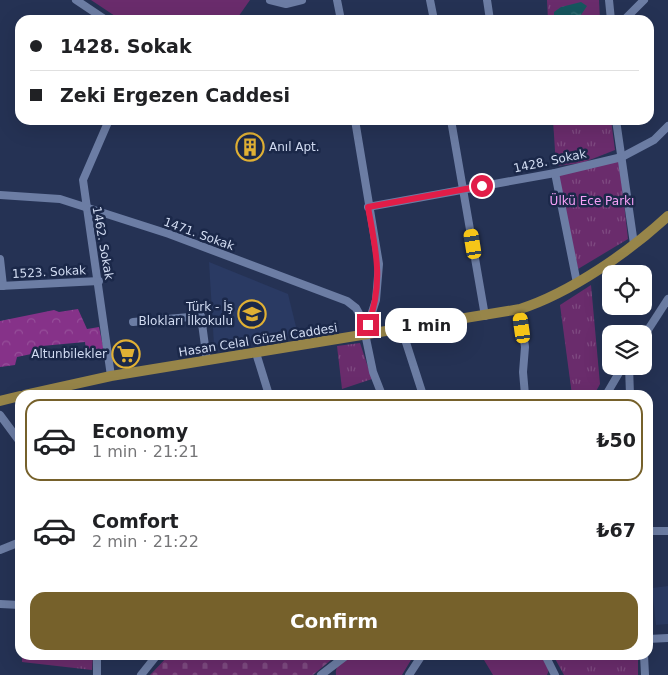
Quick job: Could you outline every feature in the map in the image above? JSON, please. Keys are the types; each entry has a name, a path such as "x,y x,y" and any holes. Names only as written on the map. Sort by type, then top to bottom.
{"main road":[{"name":"Hasan Celal Güzel Caddesi","path":"48,390 111,376 402,330 520,309 543,302 577,283 652,231 668,216"},
{"name":"Hasan Celal Güzel Caddesi","path":"652,231 668,223"},
{"path":"0,401 15,397"}],"street":[{"path":"76,0 98,15"},
{"path":"270,0 286,4 302,0"},
{"path":"338,0 340,15"},
{"path":"430,0 433,15"},
{"path":"487,0 489,15"},
{"path":"610,0 611,15"},
{"path":"629,15 644,0"},
{"name":"1462. Sokak","path":"107,125 83,180 99,281 111,376"},
{"path":"356,125 379,264 378,284 372,315 364,336"},
{"path":"452,125 485,316"},
{"path":"617,125 634,244"},
{"name":"1428. Sokak","path":"368,207 555,173 622,157 654,140 668,126"},
{"path":"555,173 566,238 577,283"},
{"name":"1471. Sokak","path":"0,195 60,199 169,234 347,301 356,308 362,319 373,372 380,390"},
{"path":"0,259 2,286"},
{"name":"1523. Sokak","path":"2,286 99,281"},
{"path":"652,326 664,312 668,298"},
{"path":"520,309 525,347 523,372 525,390"},
{"path":"133,322 201,316 208,360"},
{"path":"402,330 421,390"},
{"path":"256,353 267,390"},
{"path":"609,390 618,375"},
{"path":"629,375 630,390"},
{"path":"0,414 15,435"},
{"path":"653,531 668,531"},
{"path":"0,550 15,544"},
{"path":"0,604 15,605"},
{"path":"653,639 668,638"},
{"path":"97,675 98,660"},
{"path":"141,675 153,660"},
{"path":"323,674 341,660"},
{"path":"408,675 418,660"},
{"path":"548,660 555,675"},
{"path":"644,660 645,675"}],"shaded area":[{"name":"Türk - İş Blokları İlkokulu","path":"209,262 288,294 298,335 214,345"},
{"path":"668,586 668,624 656,625 653,588"}],"green space":[{"path":"91,0 250,0 240,15 114,15"},
{"path":"547,0 599,0 600,15 548,15"},
{"path":"553,125 612,125 615,150 582,163 556,166"},
{"name":"Ülkü Ece Parkı","path":"619,159 628,239 578,269 557,175"},
{"path":"591,285 600,384 597,390 571,390 560,305"},
{"path":"78,309 87,329 99,327 104,351 87,356 85,342 42,346 41,352 17,357 15,365 0,367 0,321 54,310 59,312"},
{"path":"360,343 372,379 342,389 337,346"},
{"path":"22,660 93,660 92,670 22,662"},
{"path":"164,660 331,660 313,675 150,675"},
{"path":"411,660 402,675 336,675 338,665 343,661"},
{"path":"484,660 544,660 549,670 547,675 493,675"},
{"path":"556,660 638,660 638,675 564,675"}],"water":[{"path":"581,2 587,6 581,15 554,15 554,12 561,7"}],"place":[{"name":"Anıl Apt.","path":"250,147"},
{"name":"Türk - İş Blokları İlkokulu","path":"252,314"},
{"name":"Altunbilekler","path":"126,354"}],"route":[{"path":"368,325 376,300 379,264 368,207 482,186"}]}
